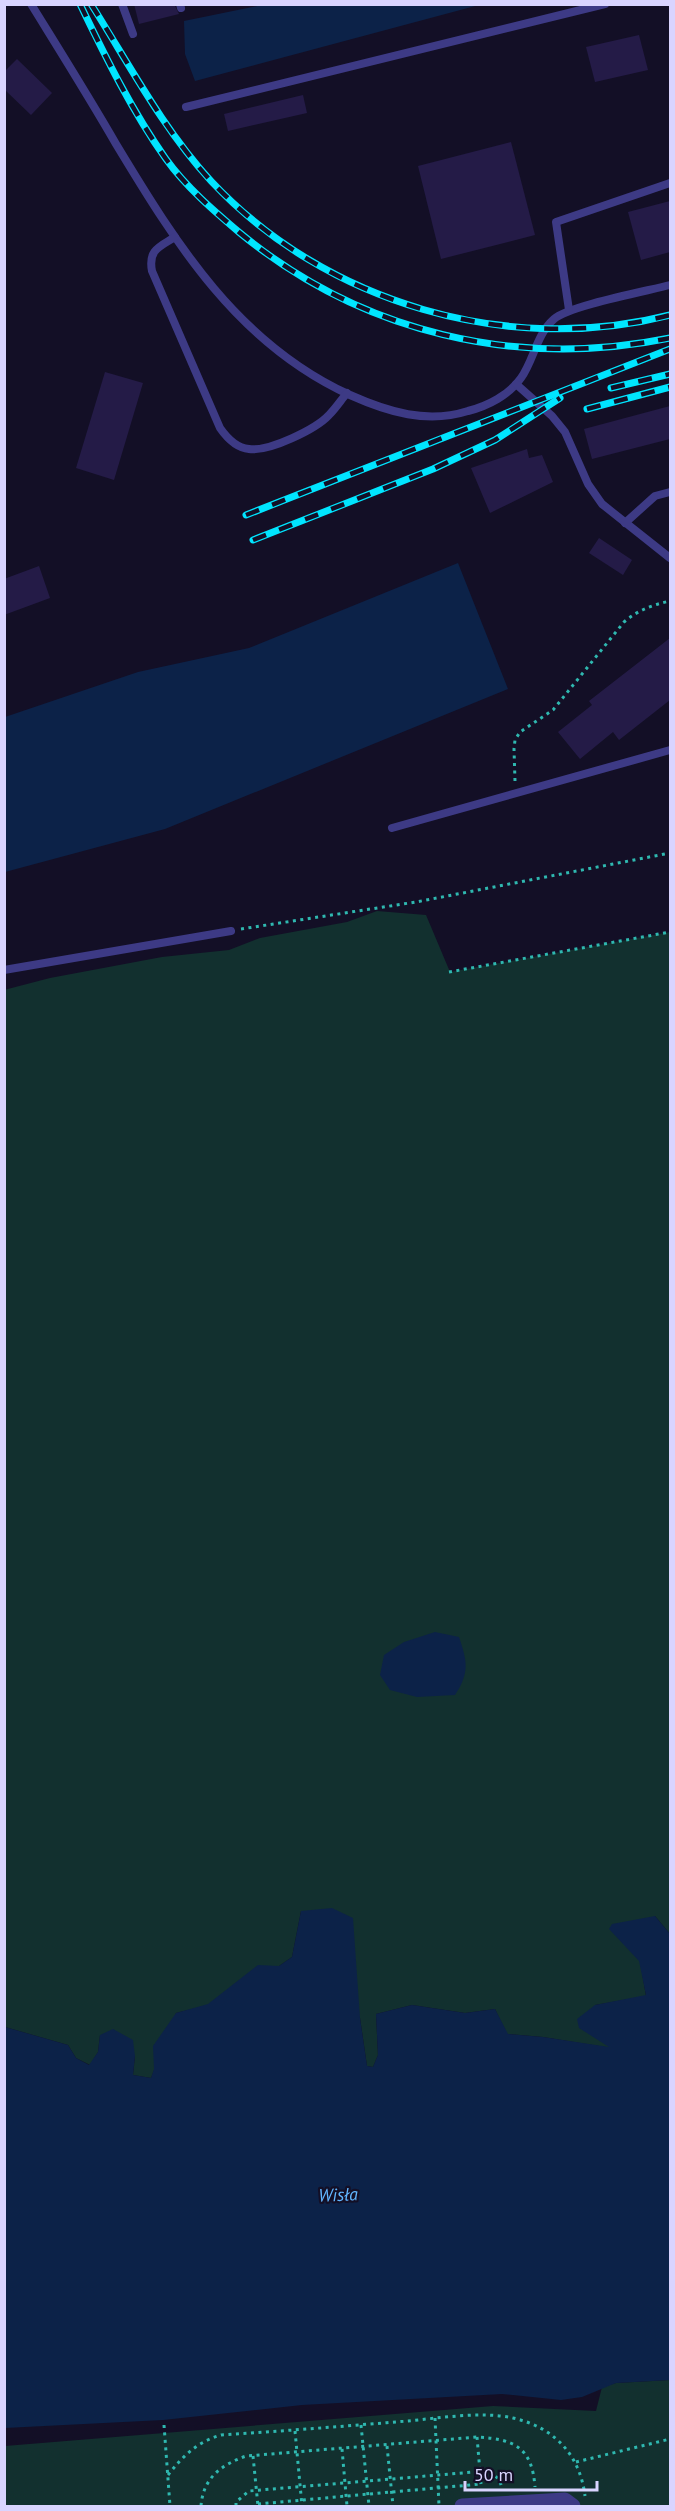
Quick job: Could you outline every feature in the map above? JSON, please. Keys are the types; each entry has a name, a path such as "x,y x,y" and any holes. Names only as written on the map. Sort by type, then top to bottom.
{"street":[{"path":"462,2506 537,2500 579,2502"}],"lane":[{"path":"32,4 175,237 215,292 258,335 312,374 372,405 402,414 424,417 448,416 469,411 491,402 516,384 553,319 569,310 670,285"},
{"path":"123,4 133,34"},
{"path":"186,107 605,4"},
{"path":"569,310 556,222 670,183"},
{"path":"175,237 153,251 150,261 152,271 220,428 227,438 238,446 250,449 263,448 306,432 328,416 347,393"},
{"path":"516,384 552,416 564,432 588,484 602,504 670,558"},
{"path":"625,523 655,496 670,492"},
{"path":"392,828 670,750"},
{"path":"4,970 231,931"}],"path":[{"path":"517,794 514,749 515,740 520,732 554,710 624,622 634,613 670,601"},
{"path":"231,931 416,902 670,853"},
{"path":"449,972 670,932"},
{"path":"168,2475 185,2454 206,2439 221,2435 462,2416 513,2418 545,2430 570,2451 583,2478 579,2502"},
{"path":"435,2418 439,2506"},
{"path":"362,2424 369,2506"},
{"path":"164,2425 170,2506"},
{"path":"295,2430 302,2506"},
{"path":"477,2437 483,2505"},
{"path":"201,2506 206,2485 214,2473 226,2463 253,2456 477,2437 498,2438 524,2450 531,2462 537,2500"},
{"path":"576,2462 670,2439"},
{"path":"387,2445 393,2506"},
{"path":"342,2448 347,2506"},
{"path":"253,2456 258,2505 481,2484"},
{"path":"236,2506 242,2496 249,2491 480,2471 494,2474 499,2479 503,2503"}],"green space":[{"path":"377,911 426,915 450,972 670,932 670,1934 655,1916 640,1961 646,1996 595,2005 611,2048 543,2037 507,2034 495,2009 465,2013 412,2005 376,2014 378,2055 373,2067 367,2066 360,2018 301,1911 292,1957 279,1966 258,1966 208,2005 176,2013 151,2078 133,2075 135,2056 100,2035 98,2052 90,2065 76,2058 68,2045 5,2027 4,990 50,978 162,957 229,950 260,938 347,922"},
{"path":"670,2380 670,2506 5,2506 5,2446 493,2406 596,2411 602,2387 616,2383"}],"water":[{"path":"262,5 479,5 195,81 185,54 184,21"},
{"path":"458,563 508,689 165,829 5,872 5,717 138,672 249,648"},
{"path":"435,1632 459,1637 462,1645 466,1666 463,1680 455,1695 417,1697 390,1690 380,1675 384,1655 404,1642"},
{"name":"Wisła","path":"332,1908 353,1918 360,2018 367,2066 373,2067 378,2055 376,2014 412,2005 465,2013 495,2009 508,2034 609,2047 579,2028 577,2019 595,2005 646,1995 639,1961 609,1929 612,1924 655,1916 670,1934 670,2380 616,2383 582,2397 561,2400 502,2394 302,2405 163,2420 5,2428 5,2027 68,2045 76,2058 89,2065 98,2052 100,2035 113,2029 133,2040 135,2056 133,2075 151,2078 154,2069 153,2046 176,2013 208,2004 258,1965 279,1966 292,1957 301,1911"}],"building":[{"path":"134,4 174,4 179,14 139,24"},
{"path":"639,35 648,70 595,82 586,47"},
{"path":"17,59 52,93 31,115 4,89 4,72"},
{"path":"303,95 307,113 228,131 224,114"},
{"path":"511,142 535,235 441,259 418,166"},
{"path":"670,201 670,252 641,260 628,212"},
{"path":"105,372 143,383 114,480 76,468"},
{"path":"670,406 670,439 592,459 584,429"},
{"path":"527,449 529,458 542,455 553,482 490,513 471,468"},
{"path":"599,538 632,560 623,575 589,553"},
{"path":"39,566 50,598 4,615 4,579"},
{"path":"670,638 670,700 619,740 613,732 580,759 558,732 592,705 589,701"}],"railway":[{"path":"80,4 131,103 166,159 182,179 240,233 287,267 337,296 389,318 443,335 498,345 555,349 612,346 670,338"},
{"path":"91,4 147,96 177,140 211,181 257,224 309,260 364,288 423,310 484,323 547,329 609,326 670,315"},
{"path":"246,515 670,349"},
{"path":"611,388 670,374"},
{"path":"587,409 670,387"},
{"path":"253,540 433,469 495,440 560,398"}]}
